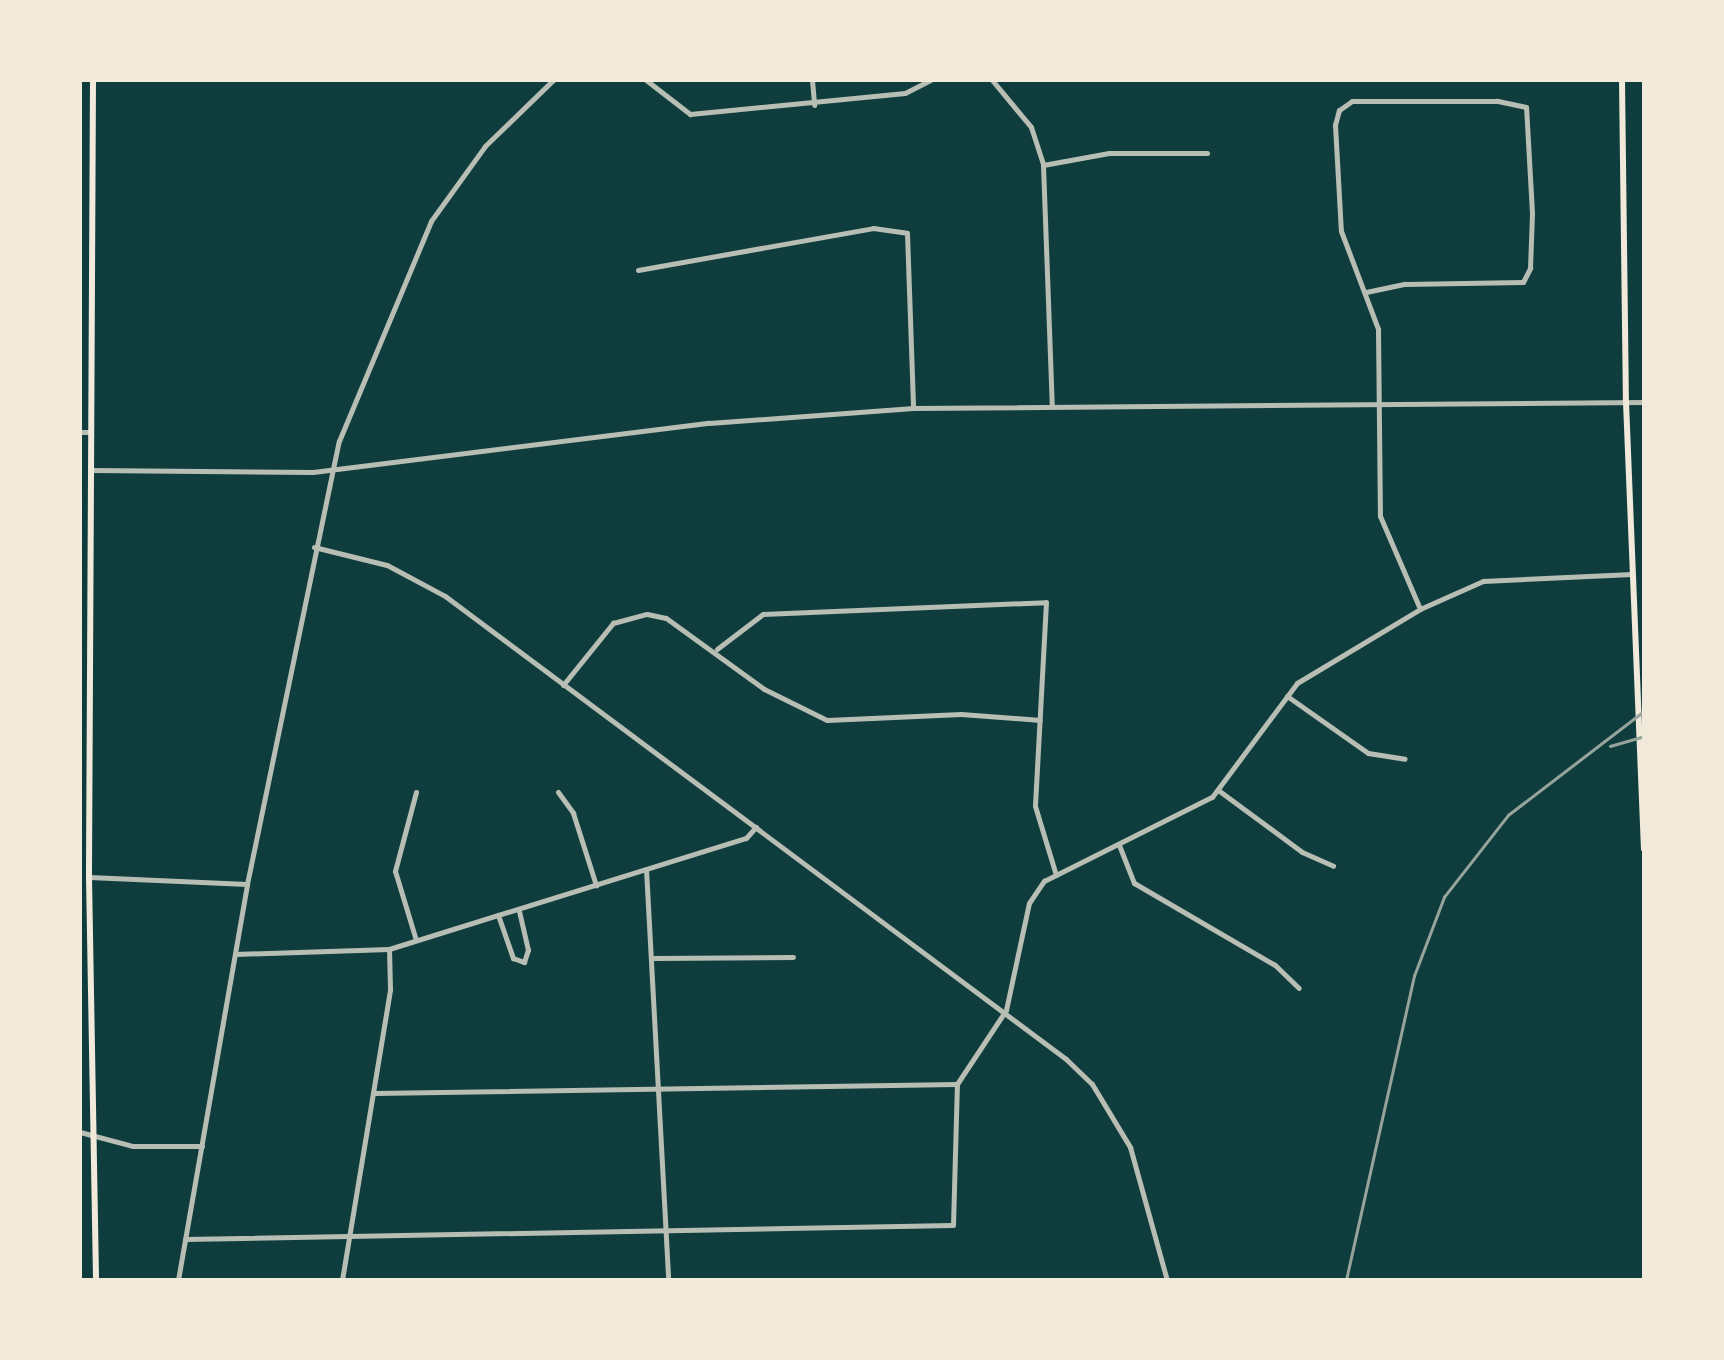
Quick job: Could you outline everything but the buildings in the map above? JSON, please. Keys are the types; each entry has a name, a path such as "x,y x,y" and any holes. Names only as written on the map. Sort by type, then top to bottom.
{"main road":[{"path":"94,80 84,750 96,1280"},
{"path":"1622,80 1626,402 1644,849"}],"street":[{"path":"539,80 546,86"},
{"path":"178,1280 248,884 330,470 363,377 431,221 485,146 553,80"},
{"path":"646,80 690,114 814,105 905,93 930,80"},
{"path":"812,80 814,105"},
{"path":"992,80 1031,127 1043,165 1052,405"},
{"path":"1366,292 1406,284 1523,282 1530,268 1530,136 1526,107 1504,101 1352,102 1340,110 1334,125 1335,201 1378,330 1380,516 1420,609"},
{"path":"1043,165 1108,154 1207,153"},
{"path":"638,270 873,228 906,233 912,408"},
{"path":"91,470 330,470 709,423 912,408 1644,402"},
{"path":"80,432 91,432"},
{"path":"80,539 90,539"},
{"path":"314,547 388,565 445,596 1006,1010 1092,1084 1139,1170 1168,1280"},
{"path":"185,1239 953,1225 957,1084 1006,1010 1029,903 1056,875 1218,790 1286,696 1317,668 1420,609 1483,581 1632,574"},
{"path":"717,649 763,614 1040,600 1050,612 1036,818 1056,875"},
{"path":"563,685 614,624 627,616 666,618 717,649 764,690 827,720 961,714 1040,720"},
{"path":"1286,696 1368,753 1405,760"},
{"path":"1218,790 1302,852 1333,866"},
{"path":"416,792 396,871 416,940"},
{"path":"558,792 573,813 596,885"},
{"path":"235,954 389,949 746,838 756,827"},
{"path":"1119,844 1134,884 1275,966 1299,988"},
{"path":"646,869 668,1280"},
{"path":"89,877 248,884"},
{"path":"498,915 513,958 524,962 528,950 519,910"},
{"path":"342,1280 390,989 389,949"},
{"path":"653,958 792,957"},
{"path":"80,961 90,961"},
{"path":"375,1093 957,1084"},
{"path":"80,1132 133,1146 202,1146"}],"railway":[{"path":"1346,1280 1414,976 1444,897 1508,815 1644,711"},
{"path":"1610,746 1644,736"}]}
